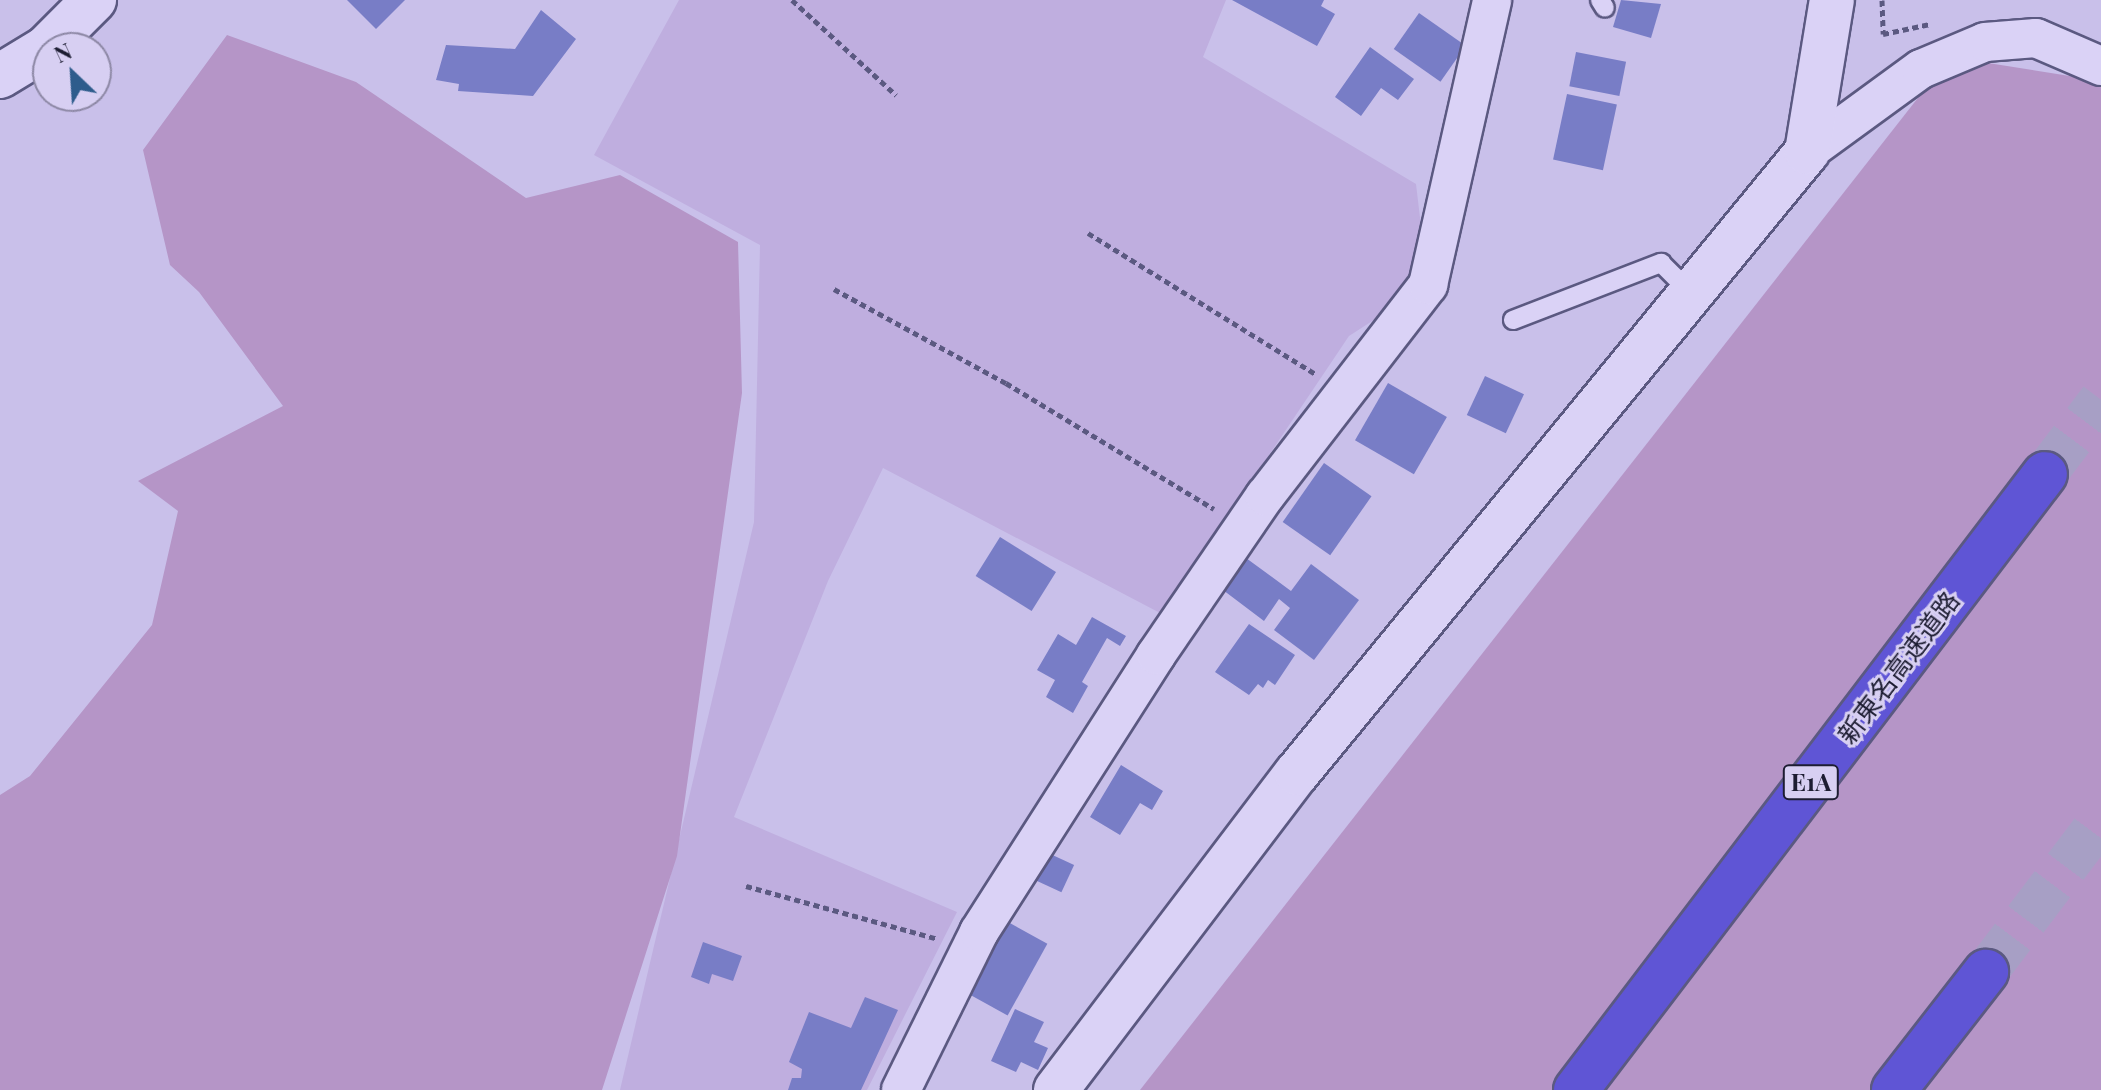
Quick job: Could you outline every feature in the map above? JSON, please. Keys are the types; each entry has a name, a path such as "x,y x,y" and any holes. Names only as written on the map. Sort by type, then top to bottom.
{"highway":[{"name":"新東名高速道路","path":"1576,1090 2045,474"},
{"path":"1894,1090 1986,972"}],"street":[{"path":"0,76 46,48 94,0"},
{"path":"901,1090 971,948 1243,527 1428,285 1492,0"},
{"path":"1807,152 1832,0"},
{"path":"1056,1090 1297,773 1693,295 1807,152 1921,69 1985,42 2036,38 2101,66"}],"lane":[{"path":"1513,320 1661,263 1693,295"}],"path":[{"path":"792,0 896,95"},
{"path":"1088,233 1345,392"},
{"path":"834,289 1006,383 1243,527"},
{"path":"746,886 971,948"}],"shaded area":[{"path":"679,0 1226,0 1203,57 1416,184 1428,285 1349,336 1162,614 883,468 828,581 734,817 957,912 867,1090 620,1090 754,522 760,245 594,155"},
{"path":"227,35 356,82 526,198 620,175 738,242 742,393 677,856 602,1090 0,1090 0,795 30,776 152,625 178,511 138,481 283,406 199,292 170,265 143,150"},
{"path":"1950,57 2101,81 2101,1090 1140,1090"}],"building":[{"path":"347,0 405,0 376,29"},
{"path":"1232,0 1324,0 1321,6 1335,14 1317,46"},
{"path":"1621,0 1661,4 1651,38 1613,27"},
{"path":"541,10 576,39 533,96 458,91 459,84 436,80 446,45 515,49"},
{"path":"1419,13 1466,46 1440,82 1394,49"},
{"path":"1370,47 1414,79 1398,100 1381,88 1361,116 1335,97"},
{"path":"1576,52 1626,62 1619,96 1569,86"},
{"path":"1567,94 1617,105 1603,170 1553,160"},
{"path":"1485,376 1524,394 1506,433 1467,415"},
{"path":"1388,383 1447,417 1414,474 1355,440"},
{"path":"1324,463 1372,496 1330,555 1283,522"},
{"path":"1000,537 1056,572 1032,611 976,576"},
{"path":"1246,558 1291,591 1311,564 1359,600 1314,660 1274,630 1290,608 1279,599 1264,621 1223,590"},
{"path":"1092,617 1126,636 1120,646 1107,638 1082,682 1088,686 1073,713 1046,697 1055,680 1037,670 1058,634 1076,645"},
{"path":"1249,624 1295,655 1275,685 1268,680 1263,688 1258,684 1249,695 1215,672"},
{"path":"1121,765 1163,791 1152,810 1140,803 1120,835 1090,817"},
{"path":"1046,852 1074,865 1061,892 1033,879"},
{"path":"1008,922 1047,944 1008,1016 968,994"},
{"path":"703,942 742,956 733,981 712,974 709,984 691,977"},
{"path":"865,997 898,1010 861,1090 788,1090 792,1078 801,1078 802,1069 789,1062 809,1012 851,1028"},
{"path":"1015,1009 1044,1022 1034,1042 1048,1048 1038,1070 1021,1062 1016,1072 991,1061"}],"tunnel":[{"path":"2045,474 2101,400"},
{"path":"1986,972 2101,820"}]}
